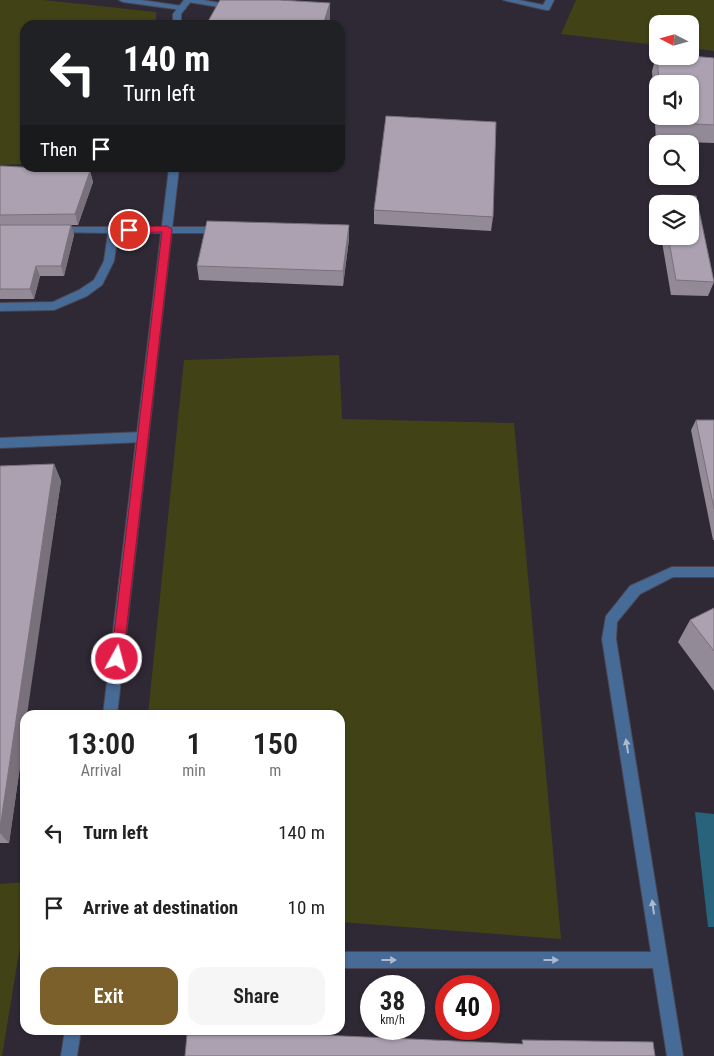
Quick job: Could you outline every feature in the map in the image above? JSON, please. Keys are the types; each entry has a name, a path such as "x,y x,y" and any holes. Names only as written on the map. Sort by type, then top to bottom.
{"street":[{"path":"124,0 182,8"},
{"path":"177,20 177,14 188,0 236,8"},
{"path":"507,0 546,8 550,0"},
{"path":"111,710 174,172"},
{"path":"48,230 167,229 233,231"},
{"path":"0,307 54,306 83,293 98,282 109,261 114,230"},
{"path":"0,443 143,437"},
{"path":"675,1056 610,639 611,620 635,590 672,572 714,572"},
{"path":"345,960 660,960"},
{"path":"69,1056 72,1035"}],"shaded area":[{"path":"0,0 43,0 156,12 156,20 20,20 20,164 0,165"},
{"path":"576,0 714,0 714,51 699,49 699,15 649,15 649,44 561,34"},
{"path":"339,355 342,419 514,423 561,939 345,922 345,710 149,710 184,360"},
{"path":"20,882 20,946 2,1056 0,1056 0,884"}],"water":[{"path":"695,812 714,814 714,927 708,927"}],"building":[{"path":"220,0 279,0 330,3 325,20 209,20"},
{"path":"699,57 714,58 714,125 699,124 699,75 658,75 658,65 699,65"},
{"path":"386,116 496,122 493,217 374,210"},
{"path":"0,166 20,167 20,172 90,172 75,214 0,215"},
{"path":"699,210 714,282 676,280 670,245 699,245"},
{"path":"207,221 349,225 343,271 197,266"},
{"path":"0,225 71,225 61,266 36,266 30,289 0,289"},
{"path":"696,420 714,420 714,509"},
{"path":"54,464 0,828 0,466"},
{"path":"714,608 714,651 690,620"},
{"path":"187,1035 320,1035 360,1037 360,1040 425,1040 523,1044 522,1040 653,1042 655,1056 185,1056"}],"route":[{"path":"117,659 167,229 129,230"}]}
